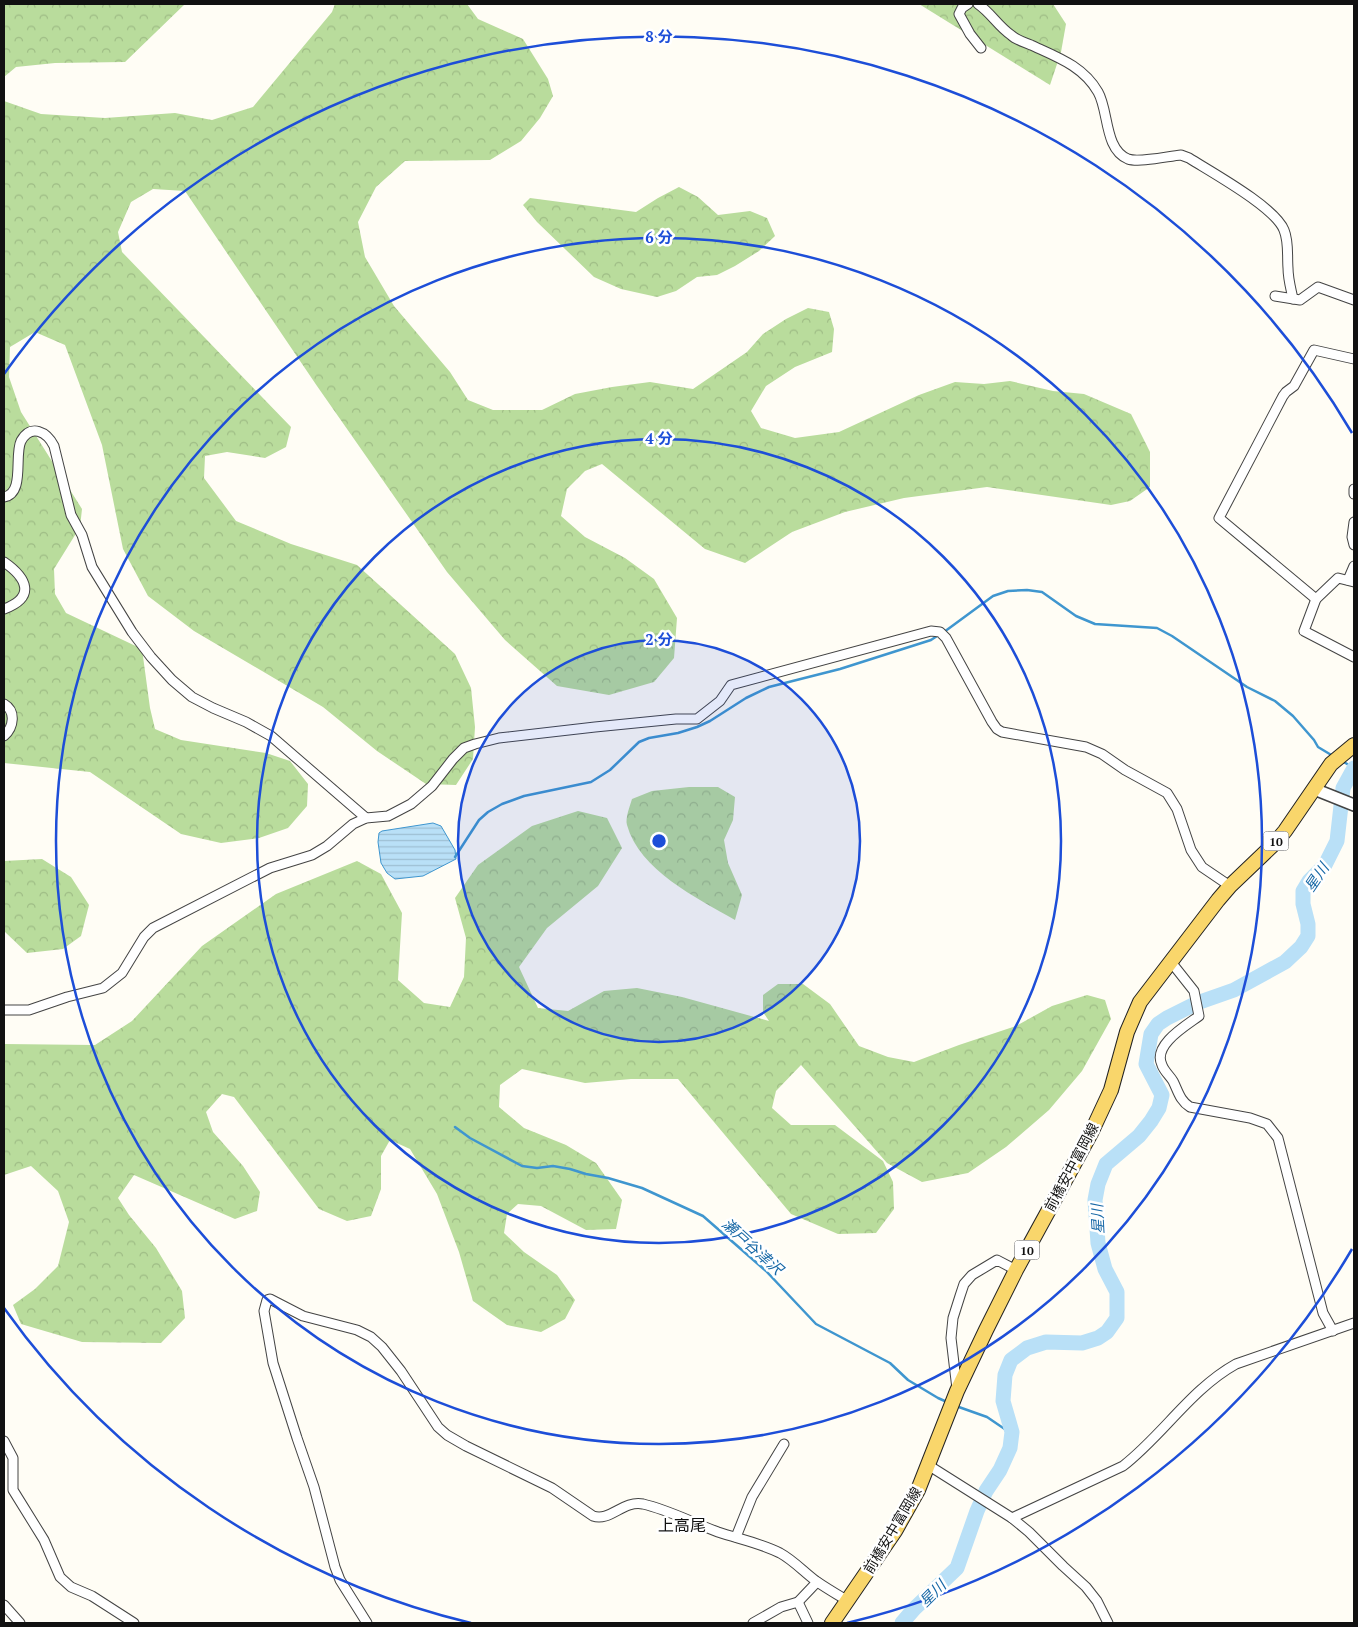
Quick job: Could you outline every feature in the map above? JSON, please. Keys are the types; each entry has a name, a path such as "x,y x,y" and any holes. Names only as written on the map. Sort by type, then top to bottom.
{"main road":[{"name":"前橋安中富岡線","path":"832,1623 907,1510 928,1465 957,1391 1016,1270 1091,1133 1111,1090 1127,1032 1140,1002 1230,886 1280,837 1320,792 1332,764 1354,745"}],"street":[{"path":"968,4 962,8 960,14 970,34 981,48"},
{"path":"978,4 987,10 1011,36 1074,65 1087,78 1098,92 1106,112 1107,127 1119,153 1129,159 1181,155 1189,158 1240,190 1270,212 1280,222 1287,241 1288,271 1293,299"},
{"path":"1275,296 1300,300 1318,287 1354,300"},
{"path":"1316,600 1219,518 1283,396 1294,386 1314,350 1354,359"},
{"path":"4,497 14,491 18,475 19,447 22,440 28,434 36,431 44,433 50,438 54,446 71,515 82,535 92,567 132,632 151,657 172,680 192,696 272,736 366,818"},
{"path":"1354,489 1354,494"},
{"path":"1354,522 1352,537 1354,545"},
{"path":"4,562 24,580 23,596 18,603 4,610"},
{"path":"1354,566 1351,581 1338,578 1316,600 1304,630 1354,657"},
{"path":"4,1010 29,1010 67,997 103,988 122,973 144,937 154,928 270,868 312,855 327,846 353,824 366,818 388,816 411,804 432,786 464,748 499,738 595,727 697,719 720,700 731,685 935,631 943,635 951,645 997,729 1002,732 1086,747 1102,754 1125,770 1167,793 1178,809 1191,850 1202,867 1230,886"},
{"path":"4,704 12,712 13,718 7,734 4,736"},
{"path":"1320,792 1352,805"},
{"path":"1171,962 1194,991 1199,1016 1173,1035 1162,1049 1160,1058 1162,1065 1184,1104 1190,1107 1250,1118 1267,1124 1278,1138 1322,1313 1333,1331"},
{"path":"957,1391 951,1338 954,1318 964,1284 972,1275 997,1260 1016,1270"},
{"path":"367,1623 340,1580 335,1567 314,1487 273,1363 267,1338 264,1311 267,1300 270,1299 303,1316 357,1330 371,1337 382,1347 401,1371 438,1427 447,1435 552,1488 593,1516 599,1518 627,1505 640,1504 781,1553 817,1582 848,1601"},
{"path":"1012,1518 1123,1466 1138,1454 1203,1387 1236,1364 1354,1324"},
{"path":"4,1441 13,1458 13,1490 44,1540 60,1577 71,1587 92,1596 134,1623"},
{"path":"736,1537 752,1497 784,1444"},
{"path":"928,1465 1012,1518 1086,1587 1097,1601 1108,1623"},
{"path":"753,1623 781,1607 798,1602 817,1582"},
{"path":"798,1602 808,1623"},
{"path":"4,1605 20,1623"}],"green space":[{"path":"4,4 185,4 125,62 55,63 16,67 4,77"},
{"path":"335,4 467,4 478,19 523,39 548,79 553,96 540,118 521,141 490,160 405,161 376,187 358,222 365,257 394,306 450,372 468,400 493,410 542,410 575,394 612,387 650,382 693,389 747,352 763,334 808,308 829,312 834,329 832,352 795,367 766,386 751,411 761,428 795,438 839,432 919,395 955,382 984,384 1010,381 1053,391 1084,394 1131,414 1150,452 1150,487 1130,501 1111,505 987,487 904,498 845,512 792,532 745,563 705,549 602,464 585,471 567,489 561,516 585,537 625,558 654,579 677,618 674,658 654,682 609,695 557,686 505,640 447,572 317,386 185,191 153,189 131,202 118,232 122,252 291,427 286,447 265,458 227,452 205,456 204,478 236,521 291,544 357,565 455,654 471,688 475,727 473,759 456,785 426,784 377,751 323,707 194,631 148,596 123,549 102,445 65,345 35,332 10,347 9,377 21,412 82,509 80,527 54,569 55,594 66,613 142,649 150,708 155,729 181,740 266,753 290,761 308,784 307,806 288,828 259,838 221,843 181,834 90,772 4,763 4,101 41,114 105,118 175,113 212,120 253,107 332,12"},
{"path":"919,4 1053,4 1066,24 1061,52 1050,85"},
{"path":"679,187 698,197 718,215 750,211 767,218 775,236 759,251 735,266 717,275 697,277 676,291 657,297 621,289 594,277 537,222 523,205 530,198 636,212"},
{"path":"689,787 718,787 735,797 733,820 724,840 728,863 742,895 735,920 687,892 656,869 634,841 627,825 627,816 632,799 652,791"},
{"path":"578,811 607,818 622,848 598,886 547,928 519,967 538,1008 568,1011 604,991 637,988 682,997 769,1021 763,1012 763,995 778,984 803,984 830,1004 859,1046 888,1057 914,1062 1016,1026 1052,1006 1087,995 1105,1000 1111,1019 1082,1071 1049,1110 1006,1147 968,1173 922,1182 887,1163 801,1065 776,1091 772,1108 791,1125 835,1125 883,1161 893,1182 894,1209 876,1233 838,1234 791,1214 678,1079 631,1079 585,1083 522,1069 500,1085 499,1107 524,1128 566,1145 596,1163 622,1200 616,1229 586,1230 541,1206 518,1204 507,1214 504,1233 524,1252 557,1275 575,1300 565,1319 541,1332 507,1325 473,1301 459,1252 437,1194 410,1149 390,1140 381,1156 381,1189 371,1216 347,1221 319,1209 234,1097 222,1094 206,1112 213,1132 243,1166 260,1192 257,1211 235,1219 134,1175 118,1198 129,1215 156,1248 182,1291 185,1318 161,1343 82,1342 21,1324 13,1305 35,1289 58,1266 69,1222 58,1191 31,1166 4,1175 4,1044 95,1045 132,1021 202,946 276,894 357,861 381,874 402,913 398,980 424,1003 450,1007 464,977 466,938 455,898 478,865 532,826"},
{"path":"42,859 71,877 89,905 81,936 63,949 27,953 4,931 4,861"}],"water":[{"path":"433,823 441,826 455,850 456,859 423,876 395,879 387,873 381,863 378,842 379,833"}],"waterway":[{"path":"944,632 993,596 1008,591 1027,590 1042,592 1076,616 1095,624 1157,628 1172,636 1247,687 1275,701 1293,716 1318,747 1333,756"},
{"path":"455,857 479,820 502,804 524,796 591,782 610,770 639,742 697,727 746,698 769,687 840,669 931,640 940,634"},
{"path":"1342,761 1354,768"},
{"name":"星川","path":"902,1623 957,1568 977,1511 1010,1448 1012,1432 1003,1401 1005,1375 1011,1360 1027,1348 1046,1342 1082,1343 1098,1338 1107,1332 1117,1318 1117,1292 1105,1269 1098,1243 1095,1200 1098,1184 1106,1164 1139,1136 1159,1108 1162,1095 1146,1064 1151,1034 1158,1024 1167,1018 1197,1003 1234,990 1285,962 1301,947 1308,936 1303,891 1309,881 1325,865 1337,841 1343,788 1354,768"},
{"name":"瀬戸谷津沢","path":"455,1127 470,1138 522,1166 537,1168 553,1166 608,1178 642,1188 703,1216 766,1271 816,1324 890,1363 908,1380 947,1402"},
{"name":"瀬戸谷津沢","path":"956,1406 987,1417 1012,1434"}],"district":[{"name":"上高尾","path":"682,1525"}]}
